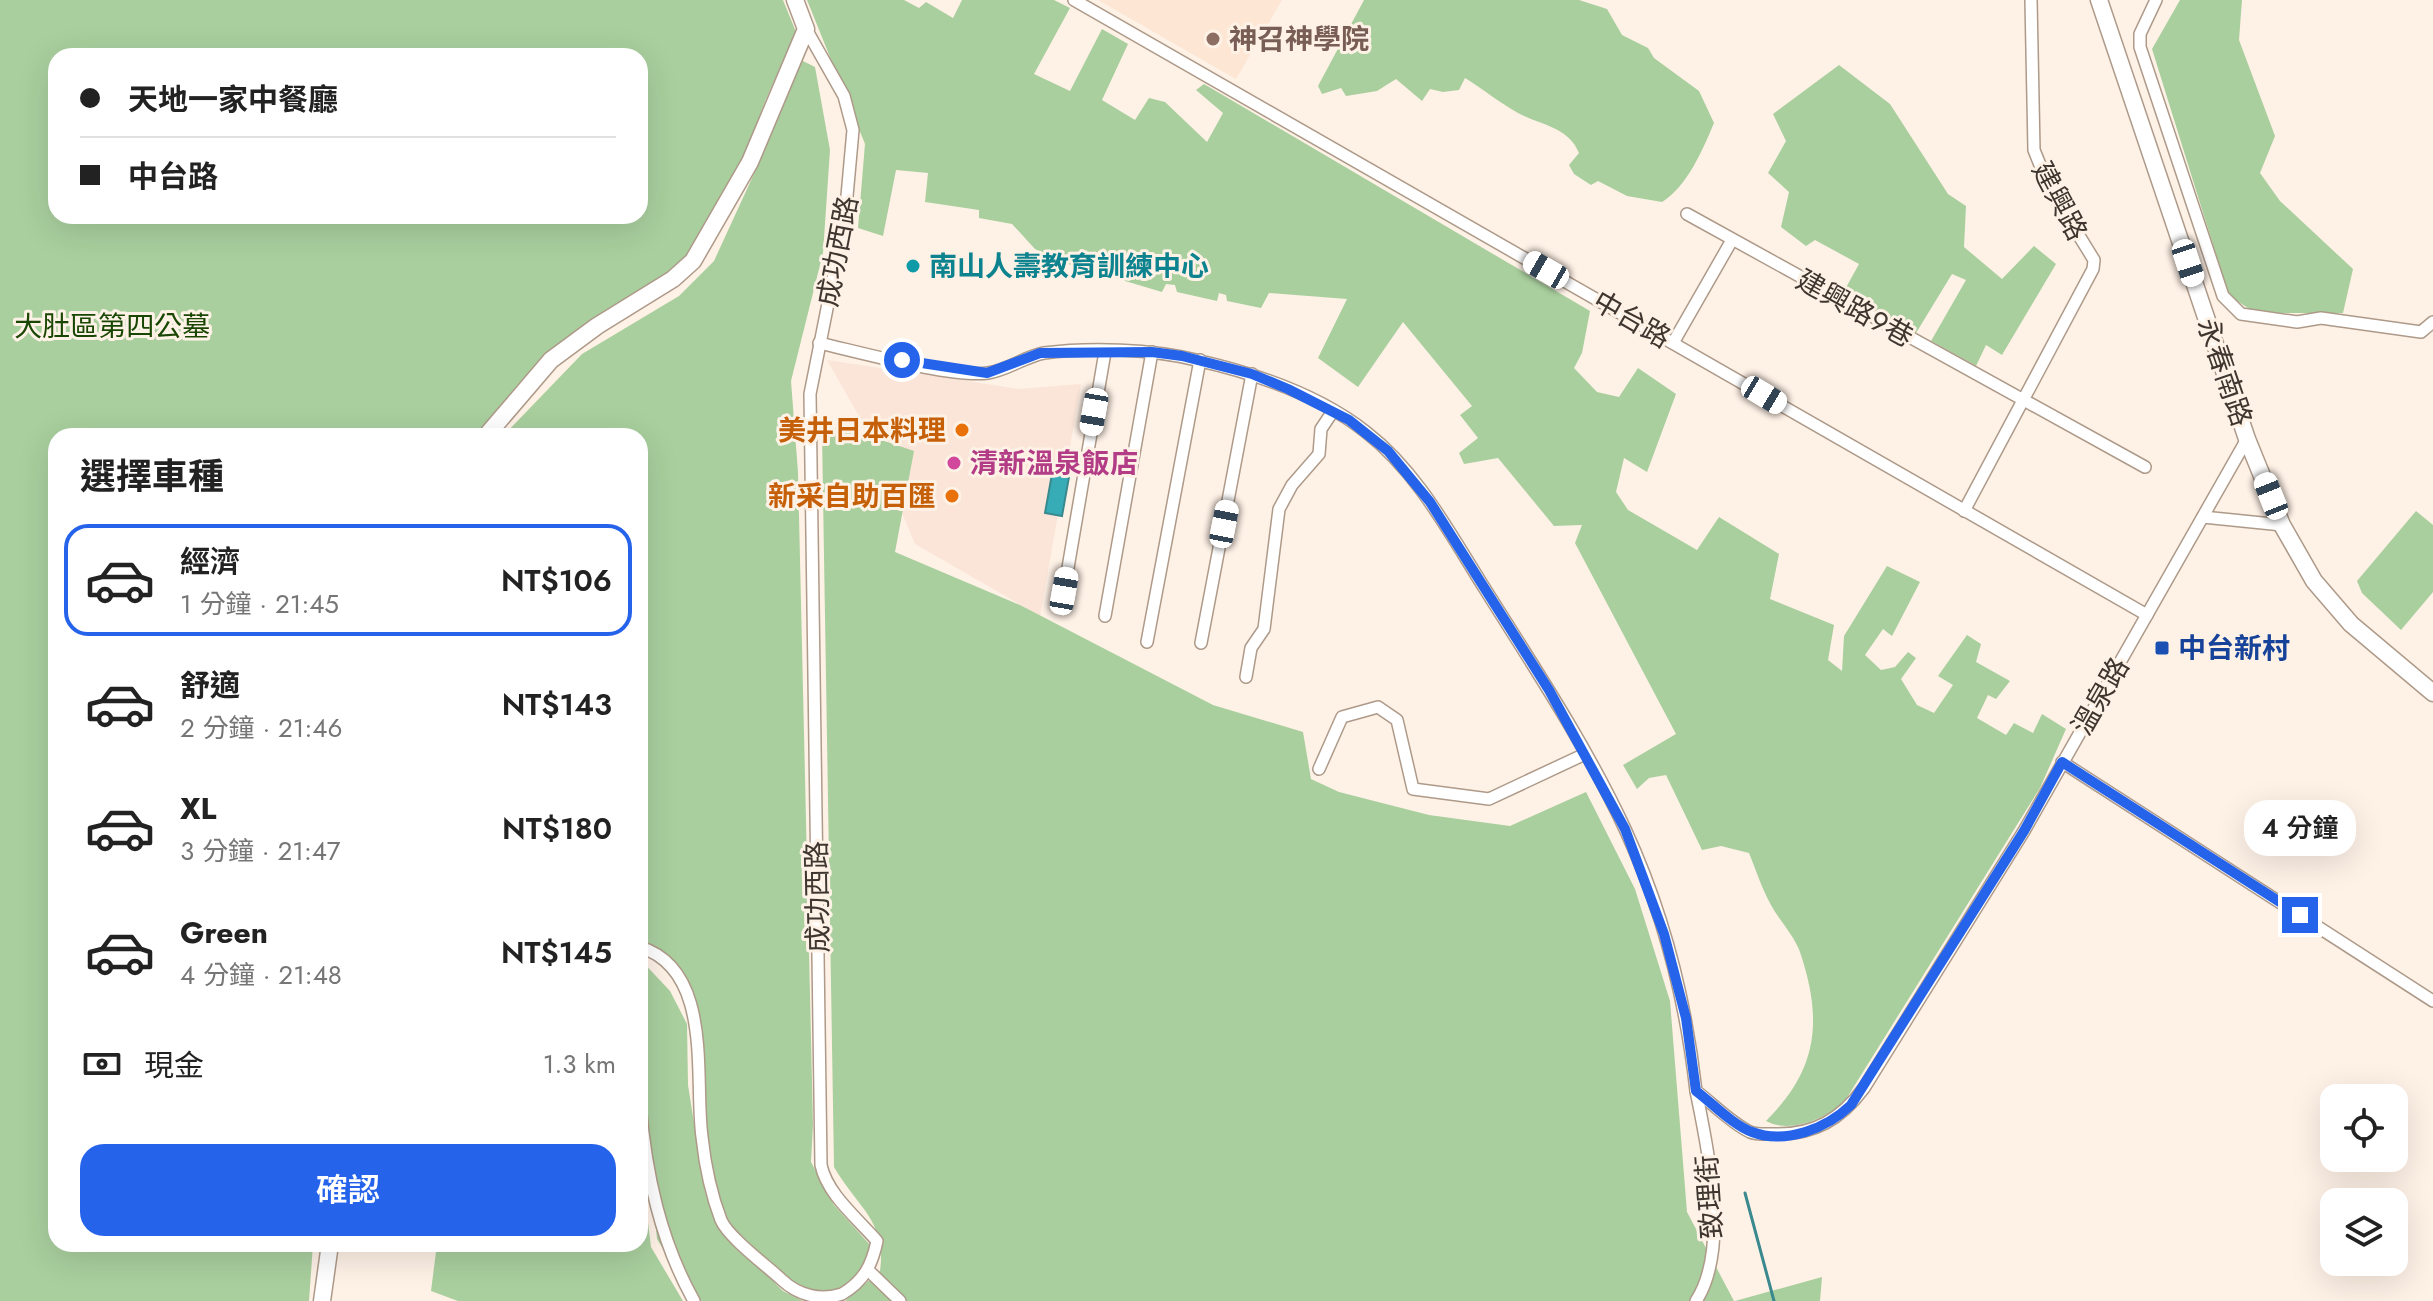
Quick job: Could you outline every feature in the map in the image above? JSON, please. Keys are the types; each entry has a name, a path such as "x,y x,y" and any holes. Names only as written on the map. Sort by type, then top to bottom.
{"street":[{"name":"成功西路","path":"795,0 806,29 844,96 853,130 845,218 810,394 821,1165 824,1178 834,1192 877,1241 869,1271"},
{"name":"中台路","path":"1074,0 2147,615"},
{"name":"建興路","path":"1964,511 2093,269 2094,260 2049,187 2034,150 2031,0"},
{"name":"永春南路","path":"2099,0 2247,439 2282,525 2314,581 2351,624 2433,693"},
{"path":"2156,0 2140,34 2140,47 2223,296 2232,308 2241,314 2297,322 2321,318 2421,332 2433,322"},
{"path":"493,428 551,360 597,326 673,279 693,261 750,162 806,29"},
{"name":"建興路9巷","path":"1687,214 2145,467"},
{"path":"1673,343 1732,240"},
{"path":"819,343 958,372 987,373 1040,353 1152,352 1200,360 1252,374 1333,411 1388,451 1430,502 1585,754 1625,829 1664,934 1686,1018 1696,1091"},
{"path":"1064,591 1105,352"},
{"path":"1105,616 1152,352"},
{"path":"1147,642 1200,360"},
{"path":"1201,643 1252,374"},
{"path":"1246,677 1251,648 1264,629 1279,509 1292,485 1319,454 1321,429 1333,411"},
{"name":"溫泉路","path":"1696,1091 1751,1132 1805,1132 1843,1112 1864,1088 2024,831 2247,439"},
{"path":"2203,517 2282,525"},
{"path":"1319,769 1329,739 1342,717 1378,707 1397,720 1413,789 1430,794 1489,799 1585,754"},
{"path":"2062,762 2433,1001"},
{"path":"648,950 656,952 669,965 688,996 697,1029 701,1137 723,1224 793,1290 817,1300 841,1294 869,1271 900,1301"},
{"name":"致理街","path":"1696,1091 1708,1158 1713,1250 1711,1269 1696,1301"},
{"path":"648,1158 657,1219 674,1266 694,1301"},
{"path":"322,1301 329,1252"}],"shaded area":[{"name":"神召神學院","path":"1098,0 1282,0 1236,79"},
{"name":"清新溫泉飯店","path":"827,360 1019,389 1081,384 1040,616 915,544 867,430"}],"green space":[{"name":"大肚區第四公墓","path":"0,0 783,0 796,32 766,99 722,217 685,275 535,378 495,428 48,428 48,1252 312,1252 309,1301 0,1301"},
{"path":"807,0 904,0 919,8 926,2 953,18 962,0 1054,0 1070,8 1034,74 1070,91 1102,29 1128,44 1102,100 1135,120 1149,98 1165,102 1207,142 1223,113 1196,90 1204,84 1590,311 1582,353 1574,368 1597,392 1619,397 1638,368 1676,394 1647,472 1624,458 1616,492 1628,510 1697,550 1719,517 1779,554 1770,599 1834,625 1828,660 1842,671 1844,636 1887,566 1920,582 1892,636 1883,629 1865,655 1881,670 1895,667 1908,652 1916,658 1901,679 1917,705 1934,713 1953,685 1938,676 1967,635 1981,644 1976,662 2010,681 1996,699 1988,695 1977,718 2006,735 2014,723 2033,733 2042,714 2066,729 2040,788 1843,1104 1806,1123 1785,1126 1766,1121 1796,1082 1806,1063 1811,1043 1812,1000 1800,952 1774,911 1749,853 1721,846 1702,850 1666,775 1649,778 1637,789 1623,765 1676,734 1575,543 1582,525 1554,526 1498,458 1464,464 1459,453 1478,438 1460,415 1472,406 1403,322 1358,387 1318,358 1347,299 1269,293 1261,308 1227,301 1226,295 1219,293 1217,301 1177,292 1175,285 1166,284 1162,292 1058,261 1035,249 1012,224 979,218 979,210 925,202 928,173 896,170 883,236 858,228 865,144"},
{"path":"1364,0 1579,0 1607,9 1622,35 1648,48 1654,58 1699,91 1714,123 1687,177 1662,202 1627,196 1598,181 1591,185 1574,174 1569,165 1579,153 1568,137 1518,113 1465,78 1459,90 1443,92 1430,89 1422,101 1396,79 1377,91 1346,96 1341,88 1322,94 1318,86"},
{"path":"2180,0 2242,0 2239,40 2275,136 2260,173 2280,201 2353,269 2343,313 2256,313 2229,296 2152,49"},
{"path":"801,60 815,67 830,150 823,253 791,381 798,472 813,1125 811,1162 834,1205 871,1246 864,1268 855,1280 829,1295 802,1289 748,1245 731,1224 716,1190 709,1152 698,1014 674,976 648,952 648,428 511,428 582,354 679,296 714,261 758,165 770,114"},
{"path":"1839,65 1890,104 1948,194 1966,206 1964,247 2002,279 2034,246 2056,264 2002,355 1986,345 1976,366 1931,341 1966,280 1952,274 1916,333 1843,293 1859,264 1815,240 1806,246 1781,227 1789,192 1768,173 1786,141 1773,114"},
{"path":"840,426 914,451 895,552 1020,605 1213,705 1303,732 1311,779 1339,792 1429,815 1510,826 1586,792 1635,889 1670,1001 1687,1212 1734,1301 845,1301 880,1271 881,1254 875,1227 834,1167 822,433"},
{"path":"2416,511 2433,525 2433,592 2401,630 2362,593 2357,581"},
{"path":"648,968 670,991 687,1024 688,1085 705,1192 719,1228 783,1291 803,1301 694,1301 657,1239 648,1153"},
{"path":"648,1222 651,1247 683,1301 458,1301 431,1291 436,1252 648,1252"},
{"path":"1822,1277 1820,1301 1735,1301"}],"water":[{"path":"1052,474 1069,477 1062,516 1045,513"}],"waterway":[{"path":"1745,1193 1774,1301"}],"place":[{"name":"神召神學院","path":"1213,39"},
{"name":"南山人壽教育訓練中心","path":"913,266"},
{"name":"美井日本料理","path":"962,430"},
{"name":"清新溫泉飯店","path":"954,463"},
{"name":"新采自助百匯","path":"952,496"},
{"name":"中台新村","path":"2162,648"}],"route":[{"path":"902,360 958,372 987,373 1012,367 1040,353 1152,352 1182,356 1252,374 1288,389 1349,420 1388,451 1430,502 1549,690 1625,829 1664,934 1686,1018 1696,1091 1751,1132 1805,1132 1824,1125 1851,1105 2024,831 2062,762 2300,915"}]}
